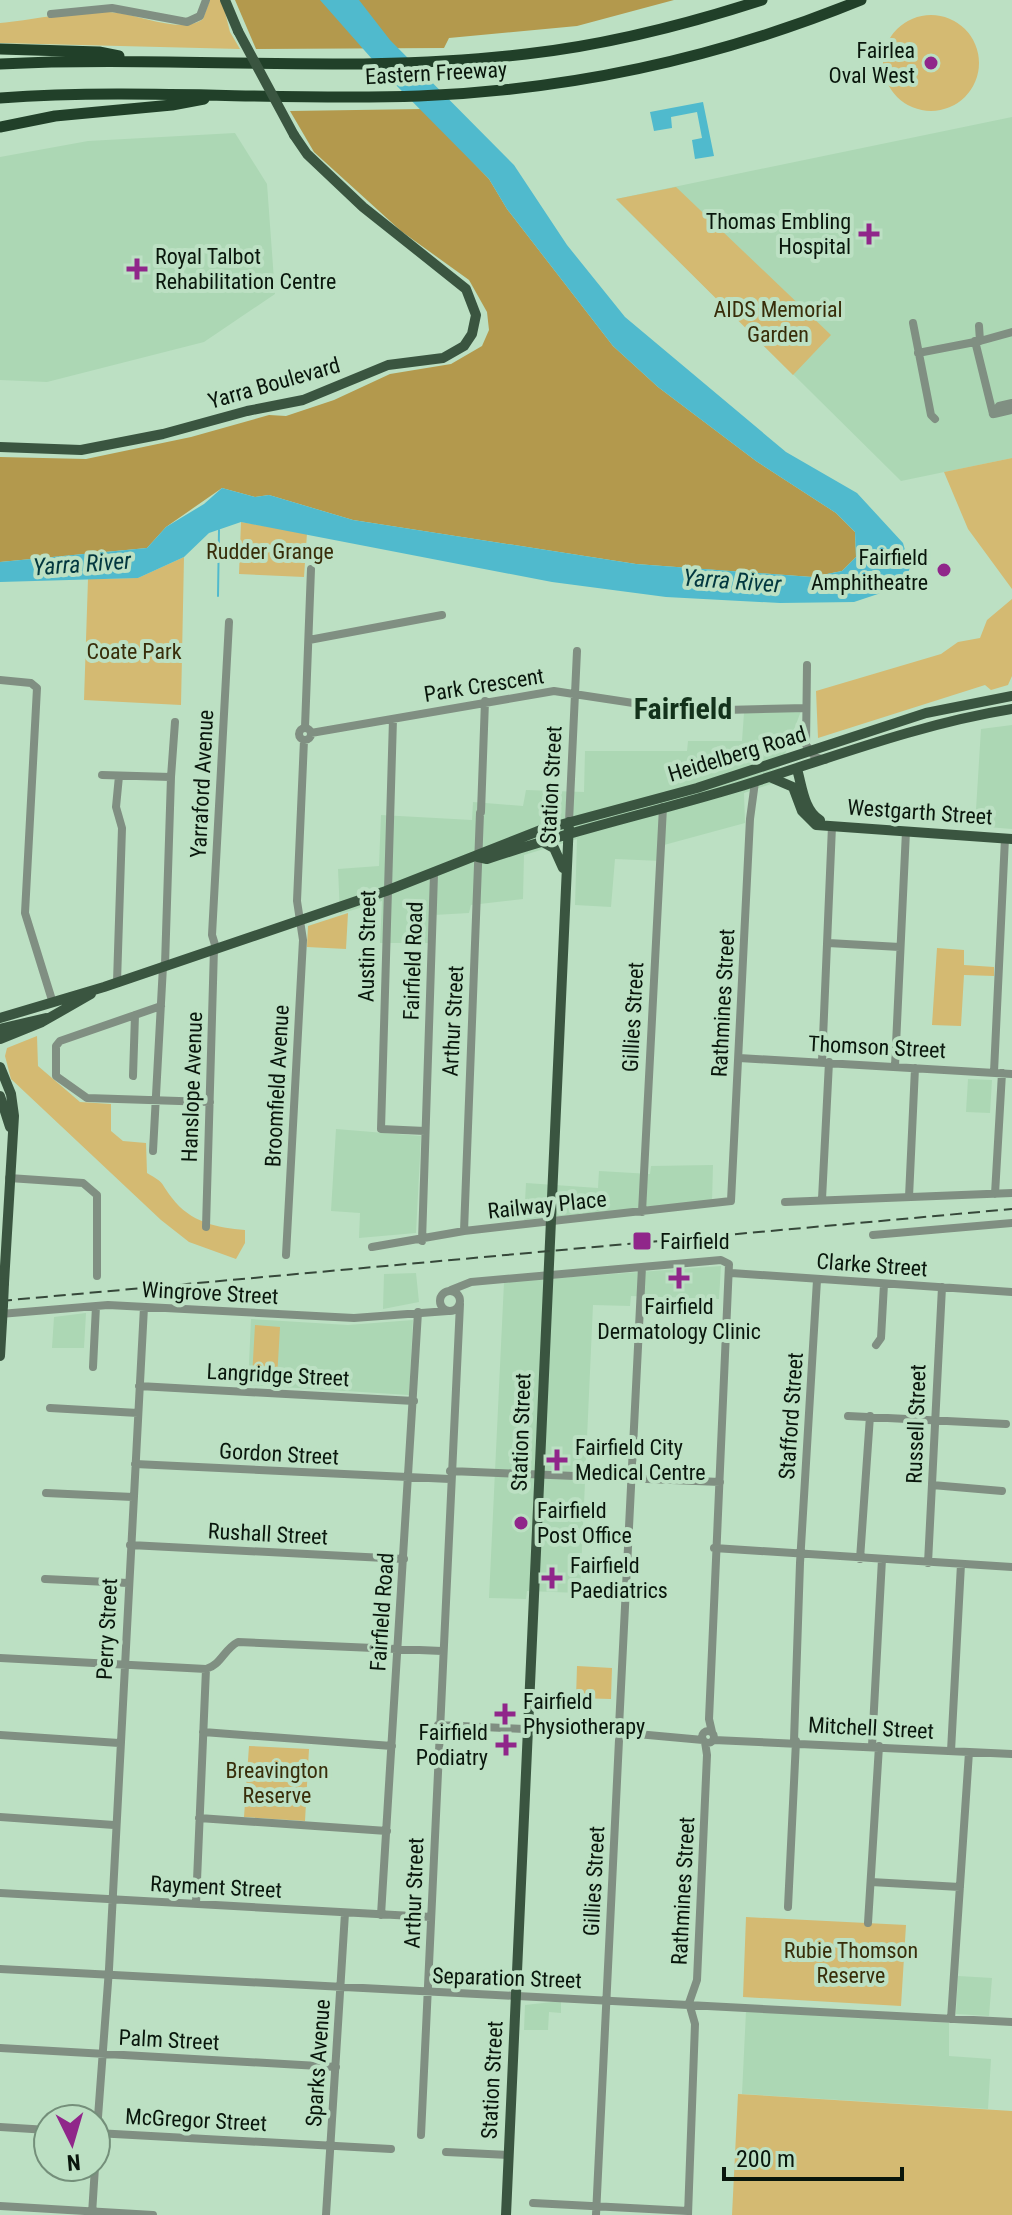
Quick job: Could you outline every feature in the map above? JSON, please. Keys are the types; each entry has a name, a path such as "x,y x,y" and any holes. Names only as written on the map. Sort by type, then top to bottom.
{"highway":[{"name":"Eastern Freeway","path":"0,64 139,60 336,63 461,60 599,43 686,23 762,0"},
{"name":"Eastern Freeway","path":"0,98 216,95 370,97 489,92 591,80 659,67 759,38 861,0"},
{"path":"0,49 99,52 139,60"},
{"path":"0,127 66,114 190,103 216,95"}],"main road":[{"name":"Yarra Boulevard","path":"0,447 71,450 152,437 247,411 303,400 388,365 443,358 464,346 472,334 476,315 466,289 363,207 307,154 238,31 228,0"},
{"name":"Heidelberg Road","path":"0,1018 104,987 386,891 478,857 485,850 774,764 926,713 1012,696"},
{"name":"Heidelberg Road","path":"478,857 487,859 541,841 568,827 651,810 755,782 929,726 1012,709"},
{"path":"837,743 841,755"},
{"path":"774,764 797,769"},
{"name":"Westgarth Street","path":"797,769 802,802"},
{"name":"Westgarth Street","path":"770,777 793,787 811,818 829,826 1009,838"},
{"name":"Station Street","path":"506,2215 568,827"},
{"path":"541,841 559,855 565,881"},
{"name":"Heidelberg Road","path":"0,1039 49,1018 104,987"},
{"path":"0,1029 31,1019 49,1018 52,1003 85,998"},
{"path":"0,1067 13,1101 0,1356"},
{"path":"1,1101 12,1133"}],"street":[{"path":"51,14 112,8 187,22 200,16 206,0"},
{"path":"913,323 931,415 935,419"},
{"path":"979,326 977,341 993,414"},
{"path":"918,353 1012,332"},
{"path":"993,414 999,406 1012,403"},
{"path":"993,414 1012,410"},
{"name":"Broomfield Avenue","path":"286,1255 303,940 297,919 307,733 311,569"},
{"path":"309,640 442,615"},
{"name":"Yarraford Avenue","path":"215,948 212,935 229,622"},
{"name":"Station Street","path":"568,827 577,651"},
{"path":"807,665 809,752 826,760"},
{"path":"0,680 35,684 25,913 52,1003"},
{"name":"Park Crescent","path":"307,733 554,691 686,711 806,708"},
{"name":"Arthur Street","path":"464,1231 485,701"},
{"name":"Austin Street","path":"393,719 381,1129 425,1131"},
{"path":"153,1151 175,722"},
{"path":"808,734 812,743 822,748"},
{"path":"102,775 171,777"},
{"path":"117,982 122,828 116,807 119,776"},
{"name":"Rathmines Street","path":"726,1204 733,1196 751,800 755,782"},
{"path":"743,785 751,800"},
{"name":"Gillies Street","path":"642,1212 659,823 663,807"},
{"path":"651,810 659,823"},
{"path":"822,1199 829,826"},
{"path":"895,1066 906,831"},
{"path":"995,1194 1009,838"},
{"name":"Fairfield Road","path":"422,1241 434,874"},
{"path":"828,943 900,947"},
{"name":"Hanslope Avenue","path":"206,1227 215,948"},
{"path":"161,1006 57,1044 54,1072 87,1098 210,1102"},
{"path":"133,1076 135,1015"},
{"name":"Thomson Street","path":"739,1058 1012,1074"},
{"path":"909,1197 915,1068"},
{"path":"9,1178 83,1183 92,1188 97,1195 97,1276"},
{"path":"785,1202 1012,1193"},
{"name":"Railway Place","path":"372,1247 422,1241 464,1231 726,1204"},
{"path":"873,1235 1012,1223"},
{"path":"460,1300 451,1290 461,1284 721,1260 730,1268"},
{"name":"Gillies Street","path":"597,2210 642,1267"},
{"name":"Rathmines Street","path":"689,2003 695,1991 730,1268"},
{"name":"Clarke Street","path":"730,1268 817,1280 1012,1292"},
{"name":"Stafford Street","path":"788,1907 793,1721 817,1280"},
{"path":"450,1311 465,1288 478,1282"},
{"path":"876,1345 881,1338 884,1284"},
{"name":"Russell Street","path":"928,1563 938,1419 936,1381 942,1287"},
{"name":"Wingrove Street","path":"418,1312 434,1307 444,1292 451,1290"},
{"name":"Arthur Street","path":"421,2135 460,1300"},
{"name":"Arthur Street","path":"440,1301 450,1311 458,1329"},
{"path":"93,1367 96,1306"},
{"name":"Wingrove Street","path":"2,1311 144,1307 333,1318 450,1311"},
{"name":"Perry Street","path":"98,2103 144,1307"},
{"name":"Fairfield Road","path":"381,1915 418,1312"},
{"name":"Langridge Street","path":"139,1386 414,1401"},
{"path":"50,1408 138,1413"},
{"path":"848,1416 1006,1424"},
{"path":"860,1559 870,1416"},
{"name":"Gordon Street","path":"135,1464 409,1480 466,1470 720,1482"},
{"path":"932,1485 1002,1491"},
{"path":"46,1493 133,1497"},
{"name":"Rushall Street","path":"130,1545 404,1559"},
{"path":"717,1551 1012,1567"},
{"path":"868,1923 882,1559"},
{"path":"951,1751 961,1564"},
{"path":"45,1579 128,1583"},
{"path":"0,1658 206,1669 214,1667 229,1646 238,1642 442,1653"},
{"path":"196,1904 206,1669"},
{"name":"Mitchell Street","path":"441,1725 1012,1754"},
{"path":"203,1732 392,1746"},
{"path":"0,1735 119,1743"},
{"path":"951,2019 969,1752"},
{"path":"0,1817 114,1825"},
{"path":"199,1818 387,1831"},
{"path":"871,1882 960,1887"},
{"name":"Rayment Street","path":"0,1893 431,1917"},
{"name":"Sparks Avenue","path":"326,2215 345,1913"},
{"name":"Separation Street","path":"0,1969 1012,2022"},
{"path":"533,2203 597,2210 688,2213 695,2024 689,2003"},
{"path":"695,2024 705,2004"},
{"name":"Palm Street","path":"0,2048 336,2067"},
{"path":"0,2127 32,2129"},
{"name":"McGregor Street","path":"112,2134 391,2149"},
{"path":"446,2152 509,2155"},
{"path":"92,2213 94,2183"},
{"path":"0,2206 153,2215"}],"shaded area":[{"path":"235,0 674,0 577,26 449,38 444,48 256,49"},
{"path":"422,109 489,179 507,209 613,346 658,387 756,461 836,513 855,532 856,557 842,571 812,577 636,564 353,520 269,495 255,497 222,488 166,527 147,548 0,562 0,457 86,459 191,437 269,415 286,416 334,400 390,374 451,364 482,346 489,330 487,312 469,280 401,231 314,152 290,111"},
{"path":"1012,117 1012,458 901,481 616,199"},
{"name":"Royal Talbot Rehabilitation Centre","path":"235,133 267,184 275,294 204,342 47,382 0,380 0,157 88,141"},
{"path":"801,711 774,783 744,793 745,823 664,845 661,861 615,859 611,907 575,905 577,839 524,855 523,899 471,905 469,913 434,915 432,943 380,943 382,901 340,914 338,869 379,866 381,815 472,820 473,802 523,806 526,790 584,792 585,751 687,751 688,741 742,741 744,713"},
{"path":"1012,725 1012,829 975,826 981,729"},
{"path":"968,1079 992,1080 990,1113 966,1112"},
{"path":"336,1129 421,1136 416,1233 359,1238 360,1213 331,1211"},
{"path":"713,1165 712,1202 524,1220 526,1183 598,1188 599,1171 650,1174 651,1166"},
{"path":"721,1266 719,1299 631,1296 630,1306 593,1305 580,1593 527,1591 526,1599 489,1598 504,1282"},
{"path":"416,1273 419,1302 383,1309 384,1274"},
{"path":"86,1313 84,1348 52,1348 54,1317"},
{"path":"251,1319 348,1325 413,1320 409,1395 248,1385"},
{"path":"958,1976 992,1978 989,2016 956,2014"},
{"path":"561,2001 561,2013 549,2012 548,2030 524,2030 525,2005"},
{"path":"746,2011 949,2023 949,2056 991,2059 988,2109 742,2094"}],"green space":[{"path":"210,0 222,0 230,32 240,49 0,43 0,23 105,12 185,25 203,19"},
{"name":"Fairlea Oval West","path":"922,15 940,15 958,23 971,36 979,54 976,82 958,103 940,111 922,111 904,103 891,90 883,72 883,54 891,36 904,23"},
{"name":"AIDS Memorial Garden","path":"676,187 831,335 793,375 616,199"},
{"path":"1012,458 1012,589 968,529 944,472"},
{"name":"Rudder Grange","path":"241,522 307,533 304,577 239,574"},
{"name":"Coate Park","path":"184,557 181,705 84,700 88,579 138,578"},
{"path":"1012,599 1012,676 1008,685 991,690 985,685 818,738 816,691 941,654 958,642 980,638 987,620"},
{"path":"348,913 346,949 307,947 308,926"},
{"path":"937,948 964,950 964,965 994,967 994,976 964,975 961,1026 932,1025"},
{"path":"37,1036 38,1066 80,1102 111,1104 111,1131 123,1141 146,1143 147,1173 160,1181 179,1206 205,1222 245,1230 245,1243 236,1259 189,1242 161,1220 11,1079 5,1056 7,1048"},
{"path":"255,1325 280,1327 277,1379 252,1377"},
{"path":"577,1666 612,1668 611,1699 576,1698"},
{"name":"Breavington Reserve","path":"249,1746 309,1749 305,1821 244,1817"},
{"name":"Rubie Thomson Reserve","path":"746,1917 906,1925 901,2006 743,1997"},
{"path":"738,2094 1012,2111 1012,2215 732,2215"}],"water":[{"name":"Yarra River","path":"320,0 359,0 390,40 514,165 567,245 625,317 786,452 857,493 903,543 910,568 906,577 890,590 854,602 780,603 666,597 552,582 241,522 209,533 184,557 138,578 0,582 0,562 147,548 166,527 204,504 222,488 255,497 269,495 353,520 636,564 812,577 842,571 856,557 855,532 836,513 756,461 658,387 613,346 507,209 489,179 387,76"},
{"path":"703,102 714,156 695,159 692,140 702,138 697,112 671,117 672,128 654,131 650,112"}],"waterway":[{"path":"218,596 219,530"}],"railway":[{"path":"0,1301 1012,1209"}],"place":[{"name":"Fairlea Oval West","path":"931,63"},
{"name":"Thomas Embling Hospital","path":"869,234"},
{"name":"Royal Talbot Rehabilitation Centre","path":"137,269"},
{"name":"Fairfield Amphitheatre","path":"944,570"},
{"name":"Fairfield","path":"642,1241"},
{"name":"Fairfield Dermatology Clinic","path":"679,1278"},
{"name":"Fairfield City Medical Centre","path":"557,1460"},
{"name":"Fairfield Post Office","path":"521,1523"},
{"name":"Fairfield Paediatrics","path":"552,1578"},
{"name":"Fairfield Physiotherapy","path":"505,1714"},
{"name":"Fairfield Podiatry","path":"506,1745"}],"district":[{"name":"Fairfield","path":"683,708"}]}
